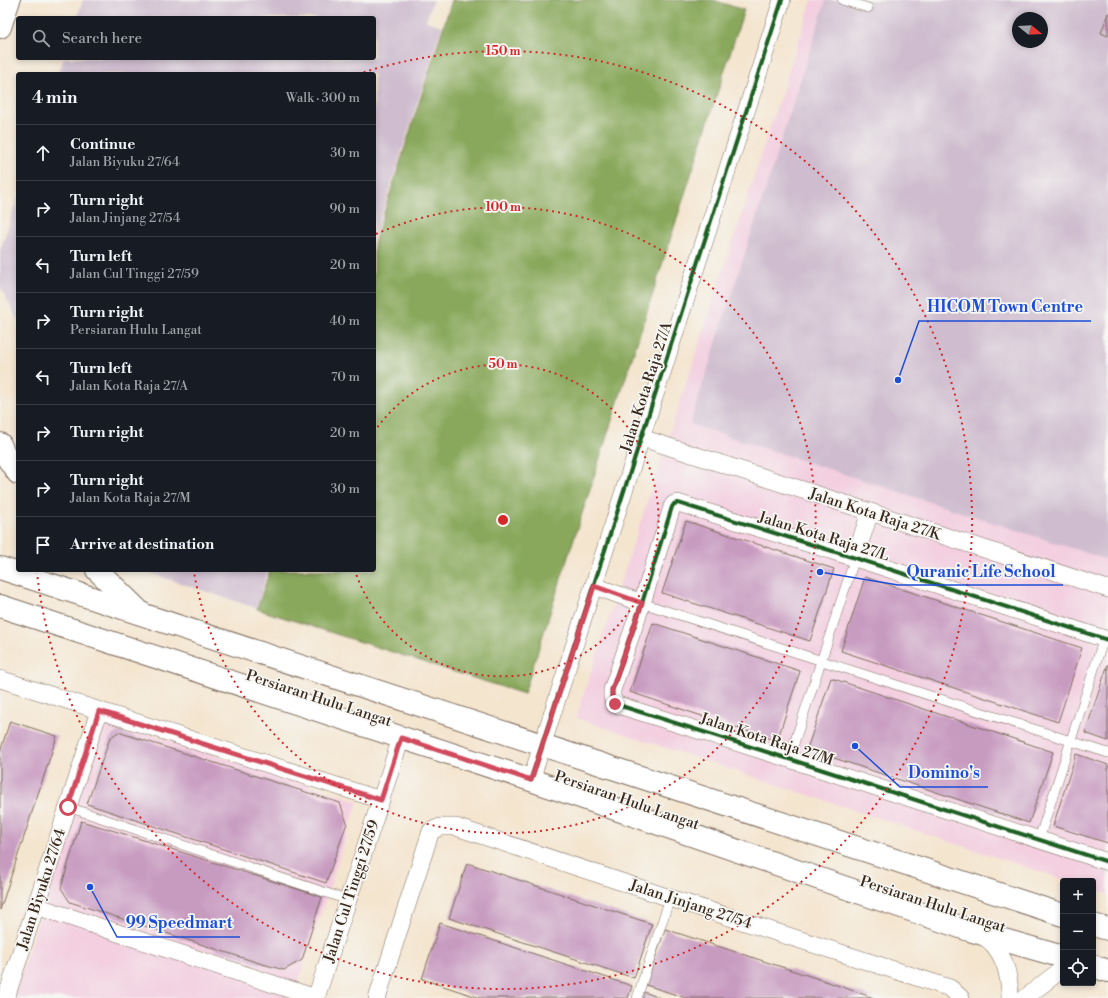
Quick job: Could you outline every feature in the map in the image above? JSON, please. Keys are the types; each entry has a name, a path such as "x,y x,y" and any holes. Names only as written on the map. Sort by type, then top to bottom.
{"main road":[{"path":"0,27 9,0"},
{"path":"0,444 4,453 16,470"},
{"name":"Persiaran Hulu Langat","path":"0,568 1060,914"},
{"path":"99,572 144,615"},
{"name":"Persiaran Hulu Langat","path":"0,606 531,780 969,930 1060,956"},
{"path":"1096,926 1108,930"},
{"path":"1096,967 1108,971"}],"street":[{"name":"Jalan Kota Raja 27/A","path":"531,780 782,0"},
{"name":"Jalan Kota Raja 27/K","path":"642,438 1108,589"},
{"name":"Jalan Kota Raja 27/L","path":"672,508 674,504 683,504 1107,635"},
{"name":"Jalan Kota Raja 27/M","path":"672,508 642,603 612,690 612,697 615,704 1108,862"},
{"path":"855,558 870,512"},
{"path":"594,586 642,603"},
{"path":"0,679 381,800"},
{"name":"Jalan Biyuku 27/64","path":"6,998 99,711"},
{"name":"Jalan Cul Tinggi 27/59","path":"316,998 401,738"},
{"name":"Jalan Jinjang 27/54","path":"380,997 432,830 440,827 456,827 955,993"},
{"path":"36,906 316,998"},
{"path":"969,930 987,938 998,950 1004,963 1010,986 1010,998"},
{"path":"1025,998 1060,972"}],"lane":[{"path":"842,0 868,8"},
{"path":"790,759 855,558"},
{"path":"642,603 1108,752"},
{"path":"1039,839 1107,635"},
{"path":"68,807 348,900"},
{"path":"637,998 670,898"}],"shaded area":[{"path":"83,0 433,0 426,21 442,26 376,232 376,72 59,72 63,60 376,60 376,16 78,16"},
{"path":"812,0 1108,0 1108,894 1096,890 1096,878 1060,878 576,718"},
{"path":"826,0 1108,0 1108,560 690,424"},
{"path":"16,202 16,317 0,286 0,251"},
{"path":"149,572 267,572 256,608"},
{"path":"103,719 358,801 293,998 13,998"}],"green space":[{"path":"452,0 713,0 744,10 524,694 257,609 269,572 376,572 376,238"}],"building":[{"path":"1108,13 1108,36 1101,33"},
{"path":"686,521 834,569 810,641 662,593"},
{"path":"865,577 1082,648 1058,722 841,651"},
{"path":"653,623 800,671 777,741 630,692"},
{"path":"1108,664 1108,741 1085,733"},
{"path":"831,678 1053,752 1029,823 807,749"},
{"path":"10,721 57,736 0,910 0,752"},
{"path":"118,732 340,803 347,823 326,883 87,804 110,738"},
{"path":"1076,754 1108,765 1108,843 1053,826"},
{"path":"81,821 322,897 302,960 284,970 70,902 61,888"},
{"path":"467,863 652,924 634,978 449,918"},
{"path":"440,923 632,986 628,998 480,998 422,979"},
{"path":"665,929 874,998 686,998 646,985"},
{"path":"644,992 660,998 642,998"}],"cycle path":[{"path":"531,780 782,0"},
{"path":"1108,640 855,558 678,503 674,504 672,507 642,603 612,690 612,697 615,704 1108,862"}],"place":[{"name":"HICOM Town Centre","path":"898,380"},
{"name":"Quranic Life School","path":"820,572"},
{"name":"Domino's","path":"855,746"},
{"name":"99 Speedmart","path":"90,887"}],"route":[{"path":"68,807 99,711 381,800 401,738 531,780 594,586 642,603 612,690 612,697 615,704"}]}
